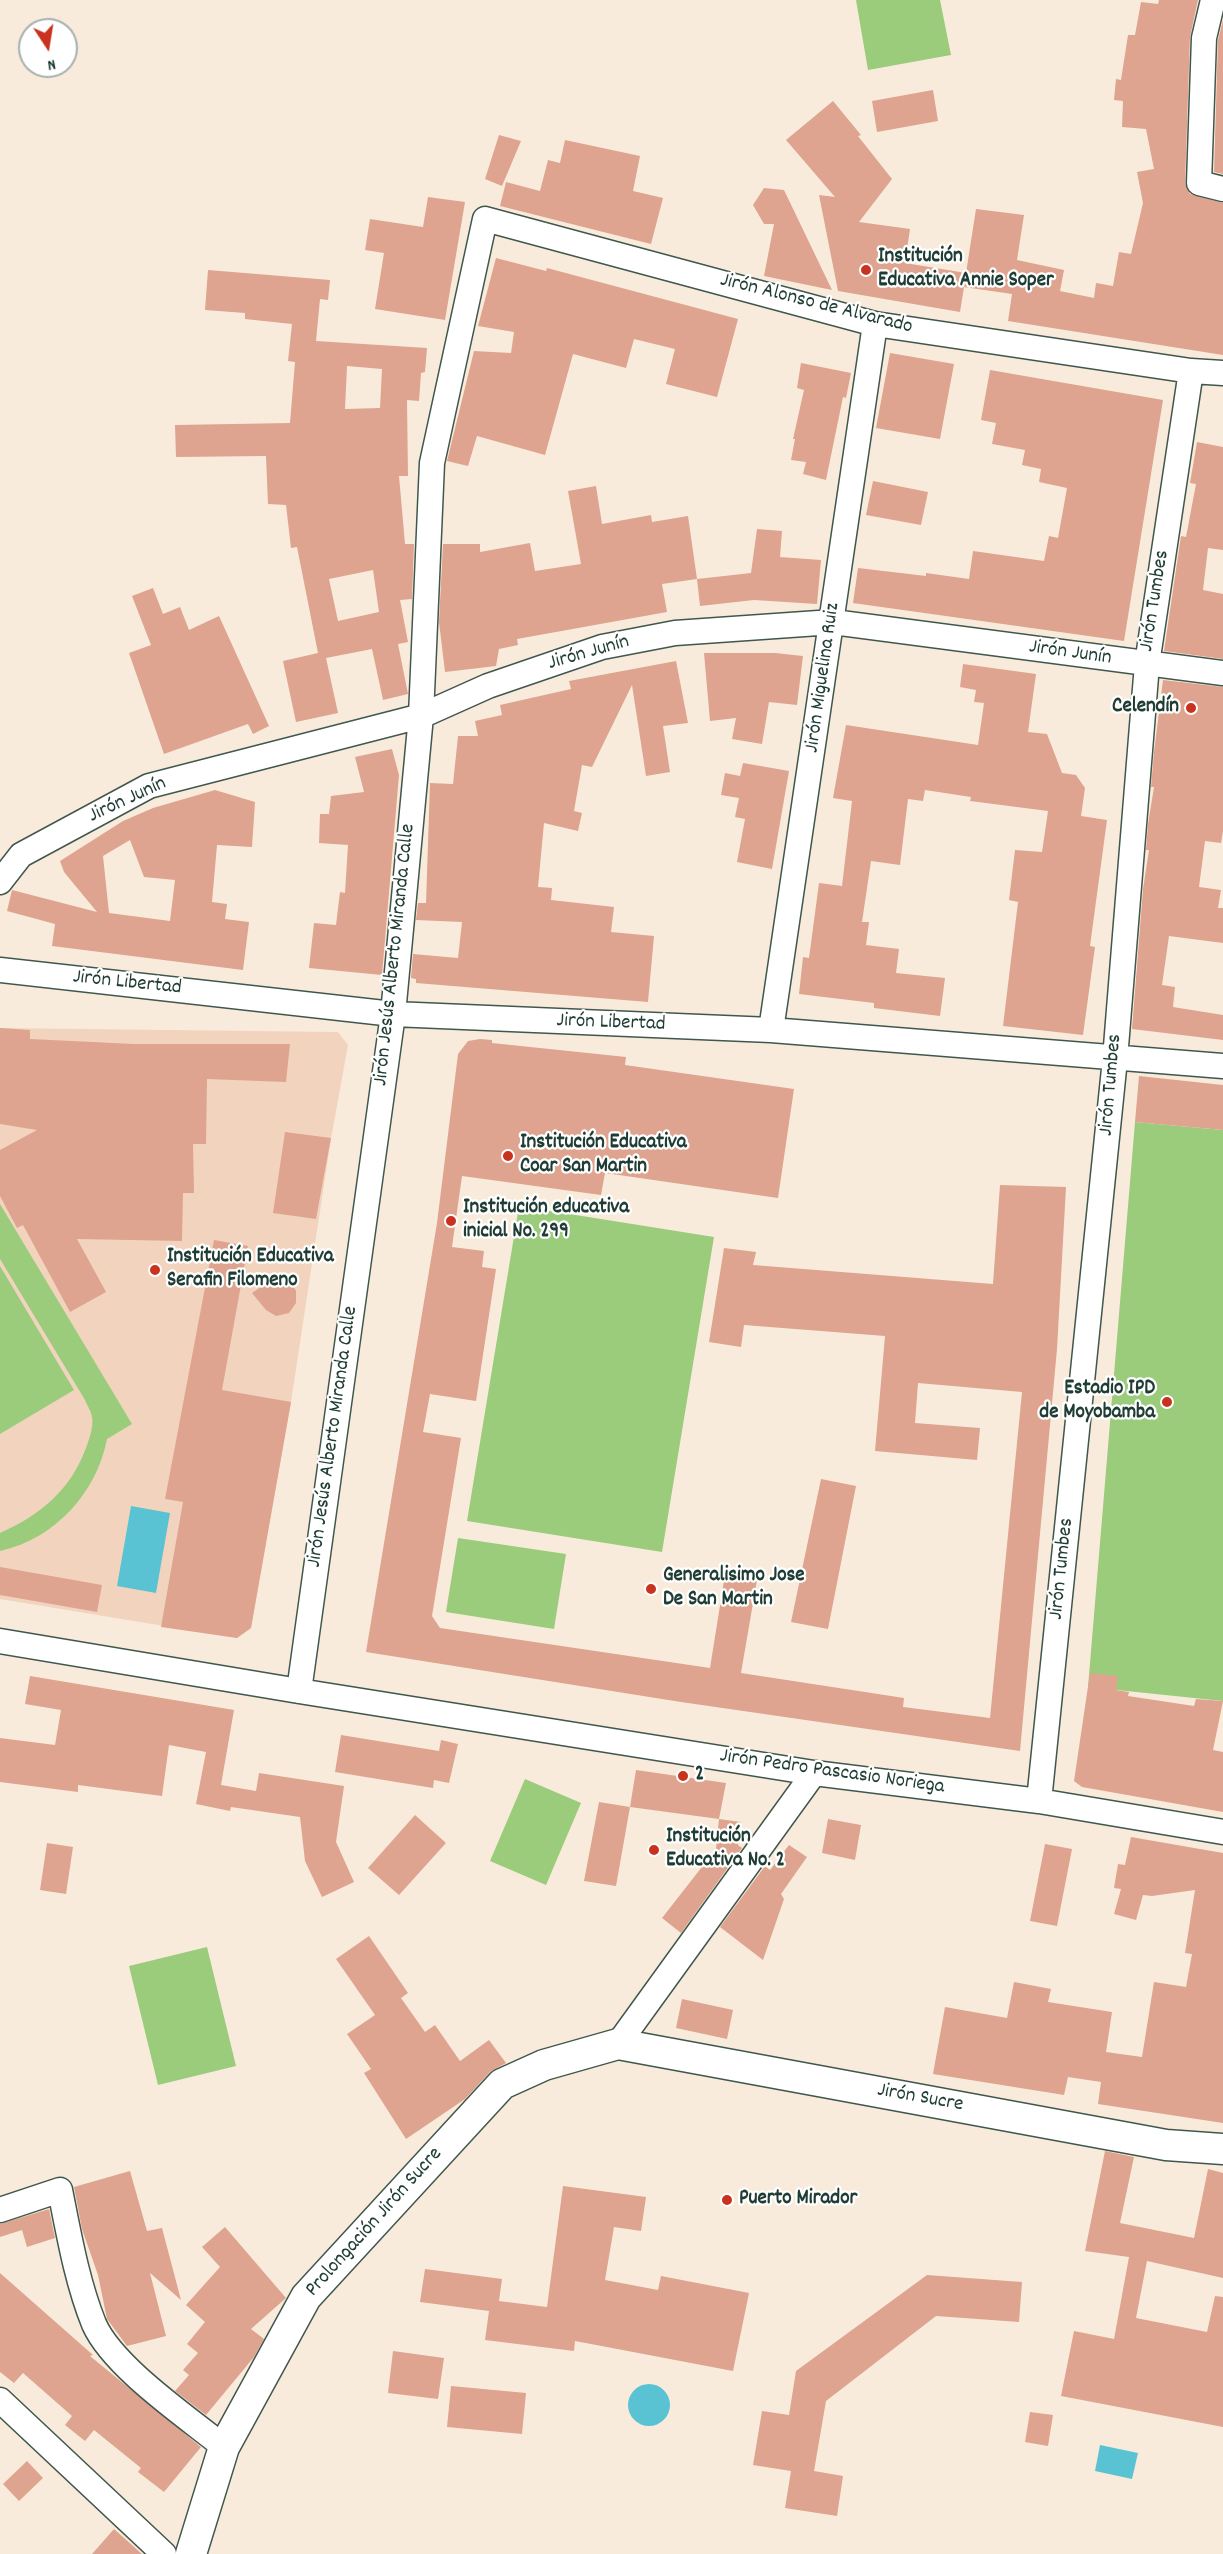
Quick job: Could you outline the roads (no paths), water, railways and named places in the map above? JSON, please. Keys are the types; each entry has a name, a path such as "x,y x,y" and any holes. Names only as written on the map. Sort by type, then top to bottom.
{"street":[{"path":"1213,0 1213,40 1199,183 1223,189"},
{"name":"Jirón Alonso de Alvarado","path":"485,219 875,324 1191,371 1223,373"},
{"name":"Jirón Jesús Alberto Miranda Calle","path":"298,1691 393,1014 421,717 432,463 485,219"},
{"name":"Jirón Miguelina Ruiz","path":"771,1030 833,622 875,324"},
{"name":"Jirón Tumbes","path":"1039,1801 1115,1059 1147,664 1191,371"},
{"name":"Jirón Junín","path":"0,882 21,855 149,786 421,717 488,686 602,647 675,633 833,622 1223,674"},
{"name":"Jirón Libertad","path":"0,970 393,1014 771,1030 1223,1066"},
{"name":"Jirón Pedro Pascasio Noriega","path":"0,1641 814,1773 1039,1801 1223,1832"},
{"path":"618,2044 814,1773"},
{"name":"Jirón Sucre","path":"618,2044 1166,2145 1223,2149"},
{"name":"Prolongación Jirón Sucre","path":"191,2554 224,2447 306,2296 502,2084 544,2065 618,2044"},
{"path":"0,2210 60,2190 75,2261 95,2326 124,2367 224,2447"},
{"path":"0,2400 164,2554"}],"water":[{"path":"131,1506 170,1513 156,1593 117,1586"},
{"path":"649,2384 657,2385 664,2390 669,2397 669,2413 664,2420 657,2425 649,2426 641,2425 634,2420 629,2413 628,2405 629,2397 634,2390 641,2385"},
{"path":"1100,2445 1138,2453 1132,2479 1095,2471"}],"place":[{"name":"Institución Educativa Annie Soper","path":"866,270"},
{"name":"Celendín","path":"1191,708"},
{"name":"Institución Educativa Coar San Martin","path":"508,1156"},
{"name":"Institución educativa inicial No. 299","path":"451,1221"},
{"name":"Institución Educativa Serafin Filomeno","path":"155,1270"},
{"name":"Estadio IPD de Moyobamba","path":"1167,1402"},
{"name":"Generalisimo Jose De San Martin","path":"651,1589"},
{"name":"2","path":"683,1776"},
{"name":"Institución Educativa No. 2","path":"654,1850"},
{"name":"Puerto Mirador","path":"727,2200"}]}
